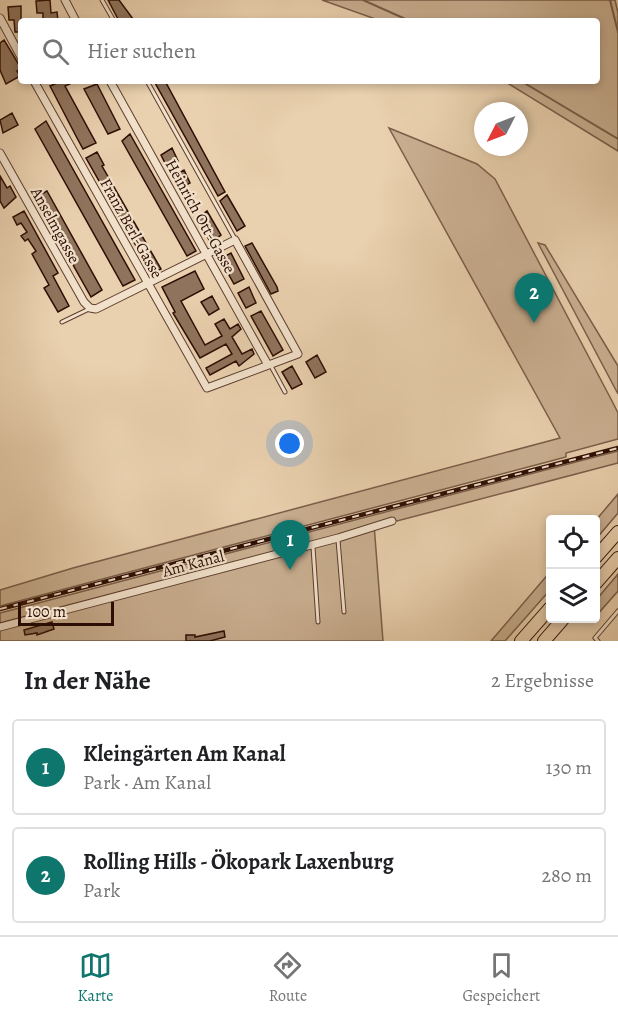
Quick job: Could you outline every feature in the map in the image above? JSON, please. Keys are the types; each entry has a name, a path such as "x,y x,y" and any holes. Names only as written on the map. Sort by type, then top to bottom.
{"highway":[{"path":"600,552 618,532"},
{"path":"600,578 618,558"},
{"path":"521,641 546,613"},
{"path":"544,641 560,623"}],"street":[{"path":"65,0 74,18"},
{"path":"0,18 18,51"},
{"name":"Franz Berl-Gasse","path":"36,84 207,388 269,365"},
{"name":"Heinrich Ott-Gasse","path":"112,84 269,365"},
{"name":"Anselmgasse","path":"0,153 79,294 90,308"},
{"path":"90,308 96,309 148,285 235,240 298,354 269,365"},
{"name":"Am Kanal","path":"0,627 313,545 392,521"}],"lane":[{"path":"102,0 112,18"},
{"path":"149,84 235,240"},
{"path":"62,322 90,308"},
{"path":"269,365 285,392"},
{"path":"338,538 344,612"},
{"path":"313,545 318,622"},
{"path":"598,641 595,638 618,611"}],"shaded area":[{"path":"322,0 615,0 618,13 618,151 509,84 600,84 600,18 373,18"},
{"path":"389,128 477,164 495,179 618,413 618,439 566,453 566,457 0,606 0,590 73,568 560,438"},
{"path":"538,243 545,245 618,366 618,394"},
{"path":"618,451 618,463 397,521 393,519 374,524 383,641 0,641 0,613"},
{"path":"618,494 618,513 600,534 600,515"},
{"path":"618,574 618,591 600,611 600,595"},
{"path":"546,577 546,595 505,641 491,641"}],"building":[{"path":"50,0 51,13 57,12 58,18 43,18 43,13 37,13 36,1"},
{"path":"108,0 119,0 132,18 117,18"},
{"path":"21,6 18,32 15,32 14,20 9,20 8,7"},
{"path":"4,40 18,63 18,77 6,84 0,70 0,43"},
{"path":"69,84 65,86 96,143 83,149 50,86"},
{"path":"97,84 120,129 108,134 84,89"},
{"path":"156,84 167,84 225,192 218,196"},
{"path":"12,113 18,125 3,133 0,120"},
{"path":"46,121 135,280 123,286 35,129"},
{"path":"130,134 196,251 187,256 122,141"},
{"path":"172,148 178,161 167,167 161,155"},
{"path":"97,152 104,165 102,166 161,269 152,274 86,158"},
{"path":"184,170 190,183 179,189 172,177"},
{"path":"0,176 7,188 10,186 16,197 4,208 0,201"},
{"path":"47,191 102,290 91,297 35,197"},
{"path":"227,195 245,226 237,231 220,201"},
{"path":"24,211 58,273 53,276 69,306 58,312 44,288 49,285 32,254 36,251 28,239 25,241 21,236 27,232 21,223 17,225 13,217"},
{"path":"207,211 221,235 211,243 197,219"},
{"path":"252,243 278,291 271,294 245,246"},
{"path":"231,253 244,279 234,284 220,259"},
{"path":"195,271 204,289 181,301 205,345 222,336 215,324 224,319 230,329 238,324 241,329 232,337 242,354 252,349 254,354 239,366 236,361 210,375 206,368 232,354 226,344 200,358 173,313 175,312 162,287"},
{"path":"249,287 256,303 246,308 238,293"},
{"path":"212,296 219,309 209,315 201,302"},
{"path":"261,311 283,350 273,356 251,316"},
{"path":"317,355 326,372 315,378 306,362"},
{"path":"292,366 302,384 292,389 282,372"},
{"path":"52,622 54,629 37,635 37,633 25,635 24,630"},
{"path":"224,631 225,637 210,641 186,641 186,635 195,635 195,637"}],"waterway":[{"path":"363,0 403,18"},
{"path":"610,0 618,32"},
{"path":"526,84 618,139"}],"railway":[{"path":"0,609 618,448"}],"place":[{"name":"Rolling Hills - Ökopark Laxenburg","path":"534,323"},
{"name":"Kleingärten Am Kanal","path":"290,570"}]}
